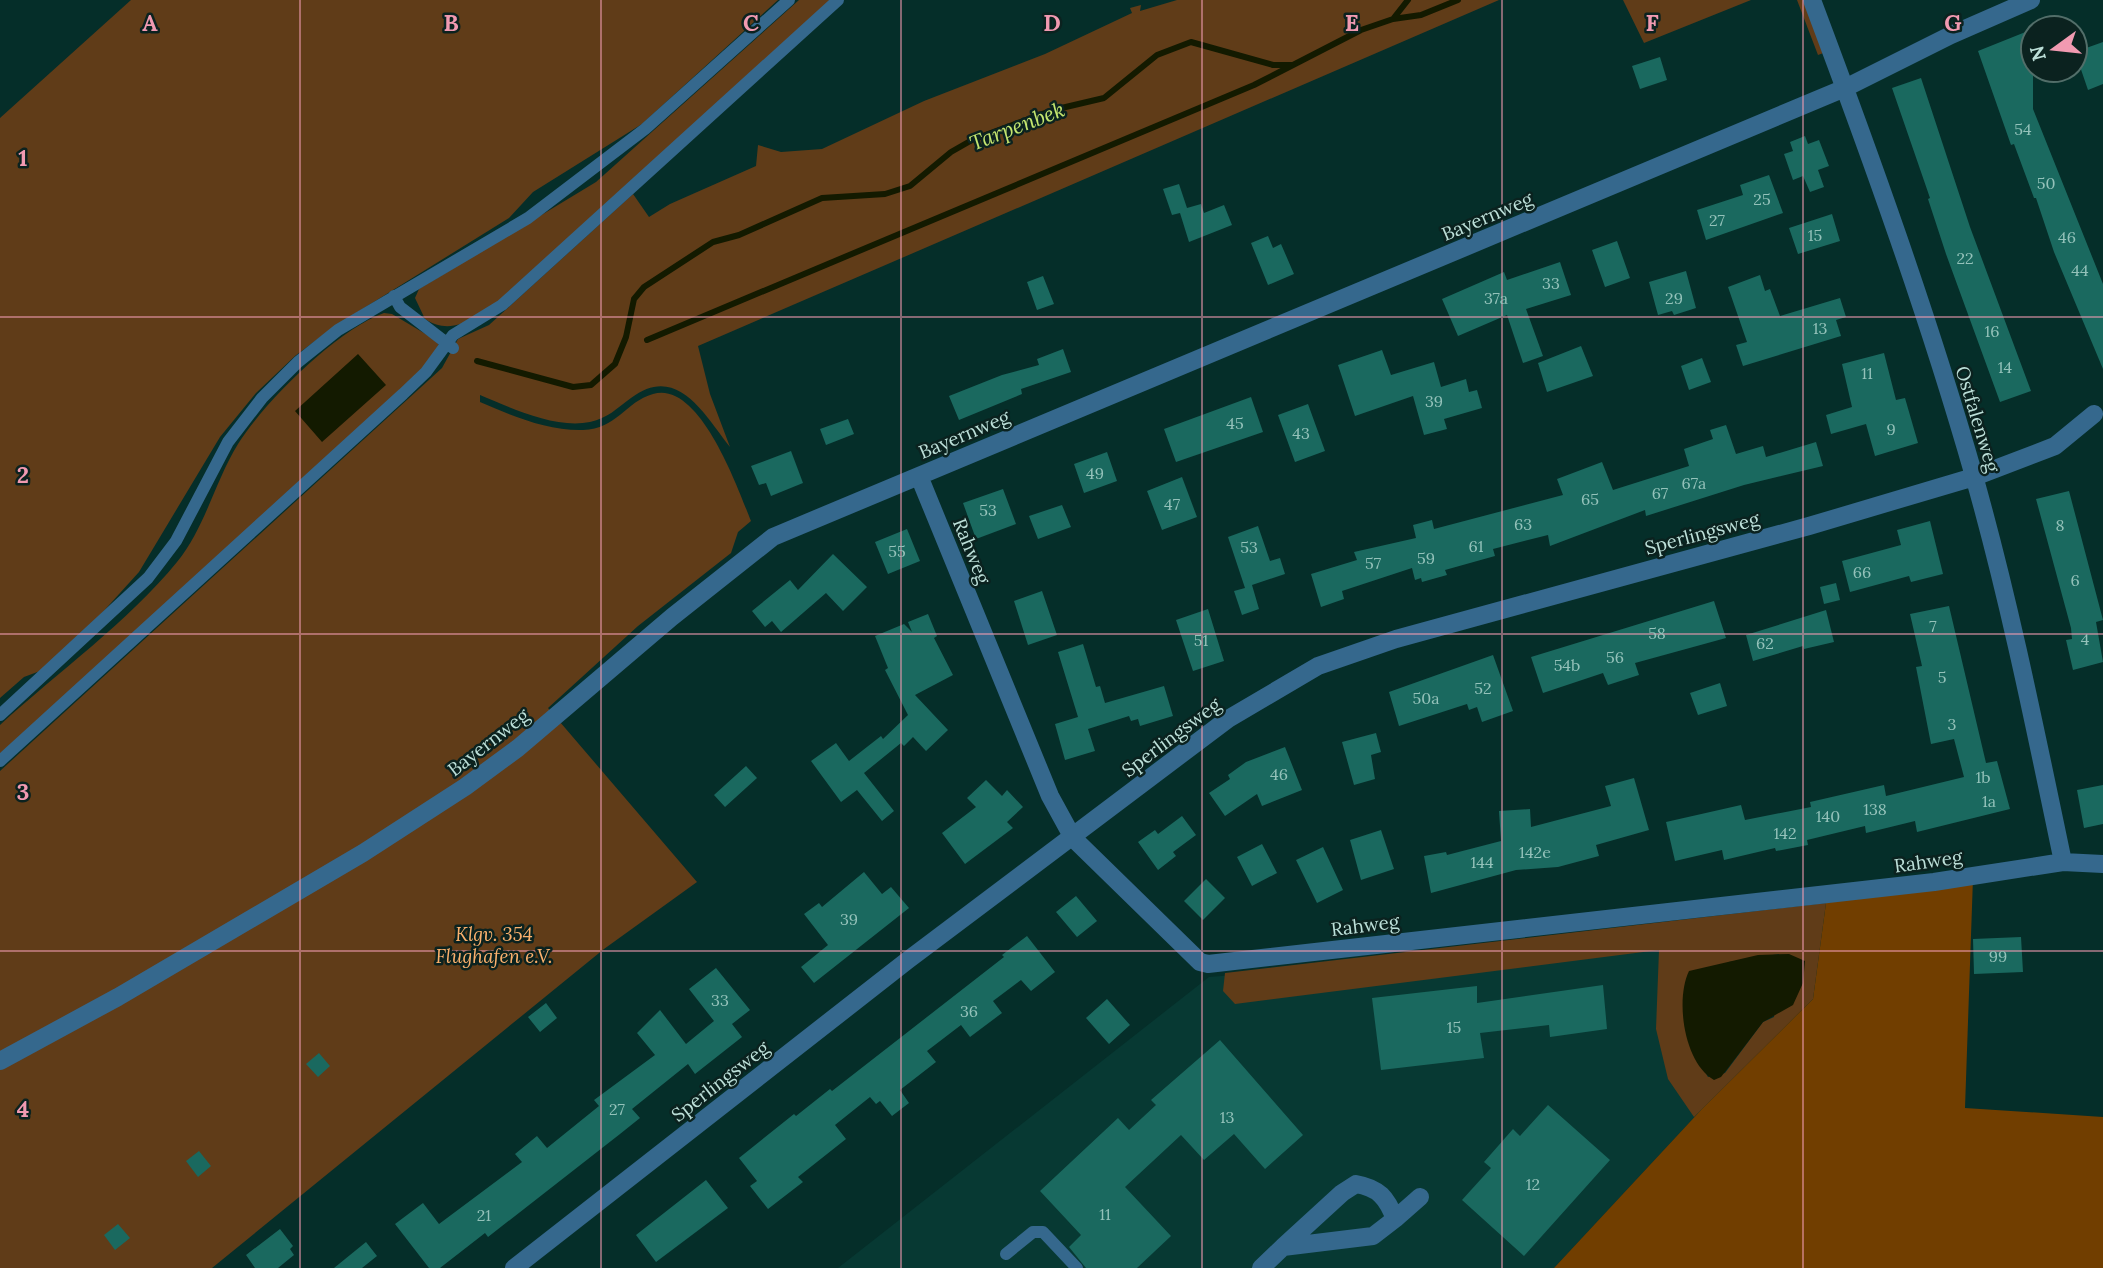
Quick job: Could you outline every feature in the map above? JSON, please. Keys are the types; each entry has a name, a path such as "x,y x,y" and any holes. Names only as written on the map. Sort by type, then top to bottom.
{"street":[{"name":"Ostfalenweg","path":"1812,0 1912,277 1974,477 2031,708 2063,862"},
{"name":"Bayernweg","path":"0,1061 118,997 363,853 465,787 518,748 764,542 1845,88 1951,35 2031,0"},
{"name":"Sperlingsweg","path":"514,1268 908,960 1228,719 1318,666 1396,639 1809,526 1974,477 2055,446 2094,414"},
{"name":"Rahweg","path":"919,476 1050,796 1073,838 1194,958 1208,964 1934,883 2063,862 2103,864"},
{"path":"1261,1268 1332,1202 1356,1184 1374,1187 1388,1201 1395,1219"},
{"path":"1283,1247 1373,1236 1420,1197"}],"lane":[{"path":"0,715 148,578 176,541 228,442 262,398 298,362 338,330 528,218 645,129 789,0"},
{"path":"0,761 403,394 450,346 461,330 502,305 838,0"},
{"path":"394,296 400,307 450,346"},
{"path":"1006,1254 1032,1232 1043,1232 1077,1268"}],"shaded area":[{"path":"358,354 386,385 322,442 295,411"},
{"path":"1973,878 1965,1108 2103,1117 2103,1268 1554,1268 1702,1109 1813,999 1826,903"},
{"path":"1667,941 1702,1109 1554,1268 838,1268 1209,977"},
{"path":"1789,954 1805,961 1803,983 1793,1005 1763,1022 1721,1077 1714,1080 1695,1060 1685,1030 1683,998 1689,971 1758,955"}],"green space":[{"path":"131,0 778,0 642,124 533,192 509,218 335,326 295,356 256,393 220,437 139,572 101,614 40,671 24,677 0,698 0,118"},
{"path":"799,0 832,0 500,303 473,319 454,326 435,324 425,319 415,298 419,289 596,182"},
{"name":"Klgv. 354 Flughafen e.V.","path":"1177,0 1499,0 698,346 710,394 730,447 688,397 676,389 662,386 647,389 602,418 576,423 562,423 534,416 480,395 480,402 517,417 557,428 583,430 604,425 643,398 653,394 670,394 686,403 701,420 727,463 751,521 738,532 731,553 638,626 548,708 697,882 604,949 212,1268 0,1268 0,771 442,368 458,339 489,325 633,194 649,217 670,204 756,166 758,145 781,152 822,149 924,101 1045,54 1132,13 1130,8 1141,5 1140,11"},
{"path":"1623,0 1751,0 1644,43"},
{"path":"1797,0 1807,0 1826,52 1818,55"},
{"path":"384,313 392,314 434,339 439,345 425,369 0,757 0,725 115,626 158,584 187,549 230,458 265,408 324,350 345,334"},
{"path":"1826,903 1813,999 1694,1117 1668,1079 1656,1029 1659,950 1235,1004 1223,991 1225,973","holes":["1779,954 1774,1017 1763,1022 1725,1073 1708,1077 1692,1049 1729,962"]}],"building":[{"path":"2019,35 2019,84 2033,84 2033,109 2103,284 2103,369 2054,252 2014,144 2011,145 1978,51"},
{"path":"2103,42 2103,84 2088,90 2086,84 2089,84 2089,47"},
{"path":"1660,57 1667,80 1640,89 1632,66"},
{"path":"1921,78 1970,227 2031,391 2000,402 1946,254 1928,199 1930,198 1892,88"},
{"path":"1805,136 1808,144 1819,140 1829,166 1818,170 1824,187 1810,192 1803,176 1793,180 1784,154 1793,151 1790,142"},
{"path":"1769,175 1783,213 1706,240 1697,210 1743,195 1740,185"},
{"path":"1179,184 1187,208 1201,204 1204,213 1224,205 1232,225 1189,242 1180,213 1172,215 1163,189"},
{"path":"1832,214 1840,241 1798,254 1789,228"},
{"path":"1268,236 1273,248 1281,244 1294,274 1268,285 1251,243"},
{"path":"1617,241 1630,278 1605,287 1592,250"},
{"path":"1560,262 1571,295 1526,309 1543,356 1523,363 1507,315 1458,336 1442,299 1504,272 1507,280"},
{"path":"1686,271 1696,308 1674,315 1672,311 1658,315 1649,282"},
{"path":"1760,275 1765,291 1770,289 1780,316 1840,298 1846,317 1836,320 1841,336 1743,366 1736,345 1747,342 1728,287"},
{"path":"1043,276 1054,304 1037,310 1027,282"},
{"path":"1581,346 1593,376 1547,392 1538,363"},
{"path":"1063,349 1071,372 1021,389 1022,394 959,420 949,396 1002,375 1039,365 1037,359"},
{"path":"1382,350 1391,375 1434,362 1441,387 1466,379 1469,392 1477,390 1482,408 1444,419 1447,429 1424,435 1413,396 1355,416 1338,365"},
{"path":"1884,353 1896,400 1905,398 1918,443 1875,456 1866,424 1831,434 1826,415 1852,407 1842,364"},
{"path":"1702,358 1711,382 1689,390 1681,366"},
{"path":"1251,397 1263,432 1176,462 1164,429"},
{"path":"1308,404 1325,451 1295,462 1278,415"},
{"path":"848,419 854,434 826,445 820,429"},
{"path":"1726,425 1736,454 1763,446 1766,457 1816,442 1823,466 1744,485 1646,516 1645,510 1550,546 1548,535 1493,549 1495,556 1445,570 1447,575 1422,582 1421,578 1415,580 1412,568 1342,591 1344,599 1321,607 1311,574 1357,560 1354,552 1416,538 1413,525 1432,520 1434,529 1563,495 1557,479 1602,462 1613,490 1689,466 1684,449 1713,439 1710,430"},
{"path":"791,451 803,483 771,496 766,483 759,485 751,466"},
{"path":"1107,452 1117,481 1084,493 1074,464"},
{"path":"1182,477 1197,517 1162,530 1147,491"},
{"path":"1003,489 1016,524 976,539 963,503"},
{"path":"2069,491 2103,620 2096,622 2103,662 2073,670 2066,640 2072,639 2071,628 2036,499"},
{"path":"1062,505 1071,527 1038,539 1029,516"},
{"path":"1930,521 1943,574 1911,582 1909,576 1850,592 1842,561 1901,545 1897,530"},
{"path":"1258,526 1270,561 1280,558 1285,574 1252,585 1259,609 1242,615 1234,591 1245,588 1228,537"},
{"path":"907,529 920,561 888,574 875,542"},
{"path":"833,554 867,587 843,611 826,593 781,632 772,621 765,627 752,611 790,580 798,590"},
{"path":"1836,583 1840,600 1824,604 1820,587"},
{"path":"1042,591 1057,635 1028,645 1014,601"},
{"path":"1714,601 1726,638 1635,663 1639,675 1608,685 1603,673 1543,693 1531,657"},
{"path":"1949,606 1986,763 1997,761 2010,809 1917,832 1915,821 1866,833 1865,826 1807,840 1808,845 1776,851 1775,848 1724,860 1722,850 1675,861 1666,822 1741,805 1745,820 1811,807 1810,802 1884,785 1886,796 1964,777 1954,739 1931,744 1916,667 1922,666 1910,614"},
{"path":"1208,609 1224,661 1193,671 1176,620"},
{"path":"1826,610 1834,642 1804,649 1803,646 1753,661 1746,635"},
{"path":"928,614 937,636 934,638 953,675 915,695 948,730 926,751 913,737 904,746 901,743 864,773 894,811 882,821 857,790 841,802 811,761 836,743 849,761 881,736 883,739 908,715 885,670 888,668 875,636 904,624 912,632 908,622"},
{"path":"1083,644 1096,687 1100,686 1105,703 1164,686 1173,716 1140,726 1138,719 1131,721 1129,716 1088,729 1095,751 1065,760 1055,724 1078,717 1058,652"},
{"path":"1493,655 1513,711 1482,722 1477,707 1469,710 1467,704 1399,726 1389,692"},
{"path":"1720,683 1727,706 1698,715 1690,693"},
{"path":"1376,733 1381,752 1371,755 1375,779 1354,785 1342,742"},
{"path":"1285,747 1302,790 1262,806 1257,794 1225,816 1209,793 1230,779 1228,775 1246,762"},
{"path":"746,766 757,778 725,807 714,795"},
{"path":"1634,778 1649,830 1596,845 1599,856 1558,867 1516,870 1431,893 1424,856 1446,852 1447,855 1501,841 1499,811 1530,809 1531,827 1611,806 1605,786"},
{"path":"986,780 1002,796 1007,790 1023,807 1007,822 1013,828 965,864 942,833 976,807 967,798"},
{"path":"2103,785 2103,824 2084,828 2077,790"},
{"path":"1182,816 1196,835 1173,852 1176,856 1158,870 1138,842 1155,830 1158,834"},
{"path":"1381,830 1394,869 1361,880 1350,840"},
{"path":"1262,844 1277,873 1252,886 1237,857"},
{"path":"1323,847 1343,890 1317,903 1296,860"},
{"path":"864,872 882,894 891,887 909,908 814,983 801,967 828,945 804,914 819,903 822,907"},
{"path":"1206,879 1225,898 1203,920 1184,901"},
{"path":"1076,896 1097,921 1077,937 1056,912"},
{"path":"1027,936 1055,972 1031,991 1021,980 993,1001 1002,1013 970,1037 961,1025 927,1051 936,1062 900,1090 909,1103 892,1116 880,1101 876,1104 870,1097 835,1125 846,1139 798,1177 803,1182 768,1209 750,1186 757,1181 739,1158 794,1114 796,1116 830,1089 832,1091 1004,957 1002,955"},
{"path":"2021,937 2023,972 1974,974 1973,939"},
{"path":"716,968 750,1010 732,1024 742,1037 695,1074 688,1064 632,1109 640,1118 620,1134 488,1237 485,1233 440,1268 429,1268 395,1224 423,1203 439,1224 522,1162 515,1154 537,1136 547,1148 599,1106 594,1100 655,1055 637,1033 660,1010 686,1044 714,1021 689,989"},
{"path":"1603,985 1607,1029 1550,1037 1549,1025 1480,1033 1484,1058 1381,1070 1372,998 1477,986 1477,1003"},
{"path":"1107,999 1130,1025 1109,1044 1086,1018"},
{"path":"546,1003 557,1018 540,1032 528,1017"},
{"path":"1220,1040 1303,1135 1265,1169 1234,1134 1204,1160 1181,1135 1125,1187 1171,1236 1137,1268 1086,1268 1069,1247 1081,1235 1040,1191 1118,1118 1129,1130 1156,1105 1151,1100"},
{"path":"319,1053 330,1066 318,1077 306,1064"},
{"path":"1548,1105 1610,1160 1524,1256 1462,1200 1491,1168 1484,1162 1513,1129 1520,1136"},
{"path":"199,1151 211,1166 198,1177 186,1161"},
{"path":"706,1180 728,1208 656,1262 636,1235"},
{"path":"118,1224 130,1238 115,1250 104,1235"},
{"path":"280,1229 293,1246 290,1249 294,1255 278,1268 255,1268 246,1255"},
{"path":"366,1242 377,1256 362,1268 334,1268"}],"waterway":[{"name":"Tarpenbek","path":"477,361 573,387 591,385 615,364 626,337 634,299 644,287 713,242 739,235 822,198 885,194 910,186 951,152 972,140 1053,110 1104,98 1157,55 1191,42 1273,65 1293,65 1361,30 1393,19 1408,0"},
{"path":"1393,19 1421,15 1458,0"},
{"path":"647,340 1254,85 1293,65"}]}
